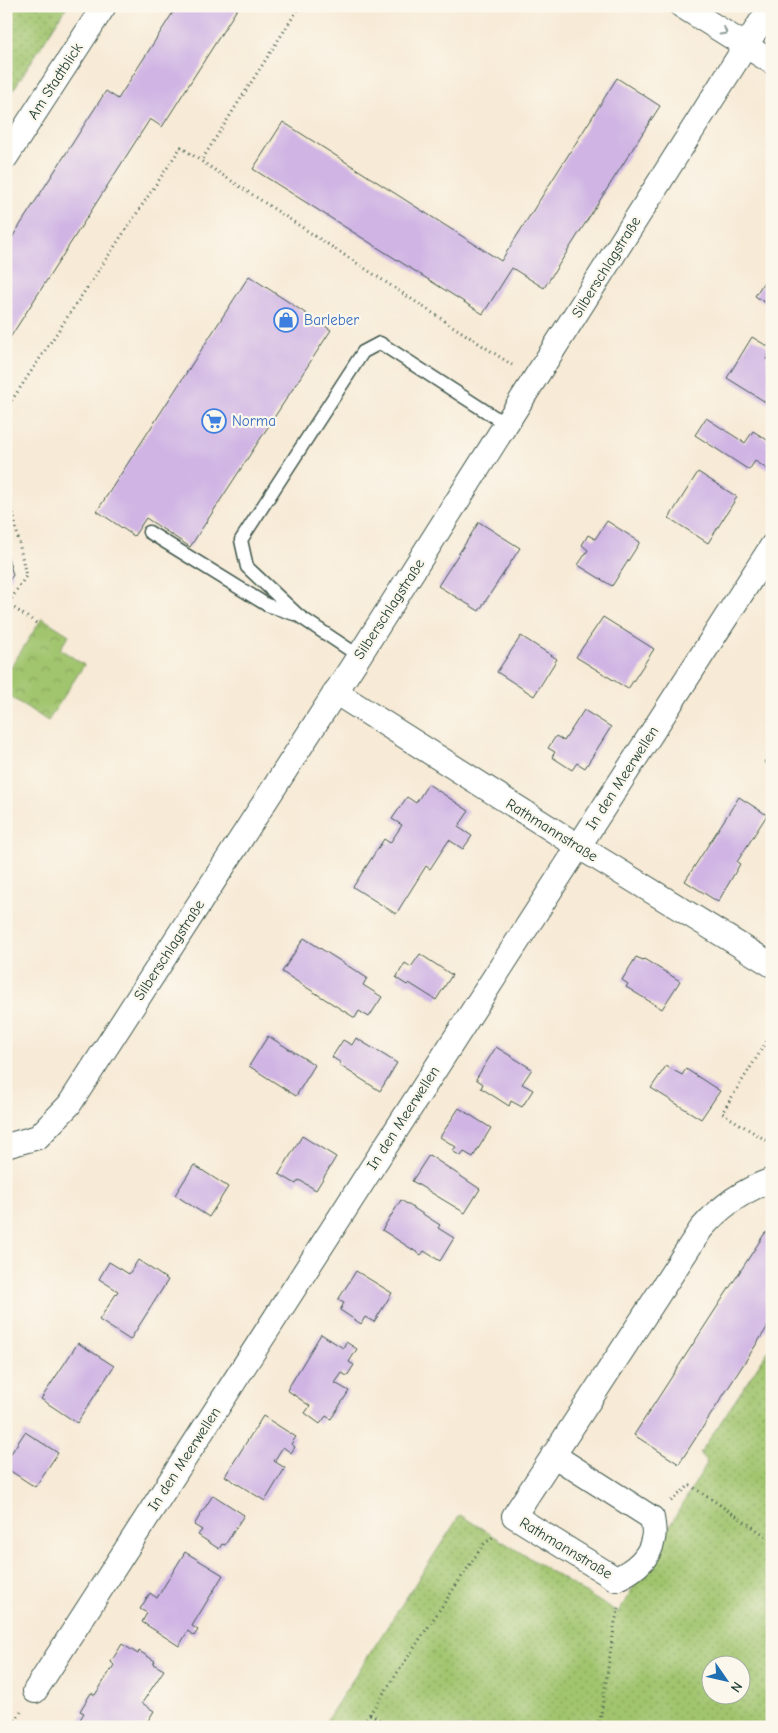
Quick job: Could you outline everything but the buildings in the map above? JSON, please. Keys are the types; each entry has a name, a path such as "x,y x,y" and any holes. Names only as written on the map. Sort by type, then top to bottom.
{"street":[{"name":"Am Stadtblick","path":"6,156 104,6"},
{"path":"682,6 772,62"},
{"name":"Silberschlagstraße","path":"6,1146 38,1137 70,1105 359,656 771,7"},
{"name":"In den Meerwellen","path":"35,1691 772,546"},
{"name":"Rathmannstraße","path":"335,692 578,846 772,965"},
{"name":"Rathmannstraße","path":"652,1518 654,1538 645,1558 630,1572 616,1579 514,1516 700,1229 730,1201 772,1180"},
{"path":"553,1455 652,1518"}],"lane":[{"path":"359,656 299,616 247,567 241,540 363,352 380,344 506,425"},
{"path":"149,532 267,605 299,616"}],"path":[{"path":"201,160 300,6"},
{"path":"6,409 181,147 535,380"},
{"path":"6,479 26,576 8,604 39,624"},
{"path":"772,1033 722,1113 772,1144"},
{"path":"652,1518 690,1485 772,1540"},
{"path":"361,1727 483,1545 514,1516"},
{"path":"599,1727 615,1622 621,1602 621,1592 616,1579"},
{"path":"6,1714 25,1727"},
{"path":"370,1714 391,1727"}],"green space":[{"path":"6,6 67,6 6,101"},
{"path":"42,618 69,635 60,649 84,665 48,721 6,694 6,675"},
{"path":"772,1345 772,1727 322,1727 460,1515 618,1613 707,1463 700,1453"}],"place":[{"name":"Barleber","path":"286,320"},
{"name":"Norma","path":"214,421"}]}
